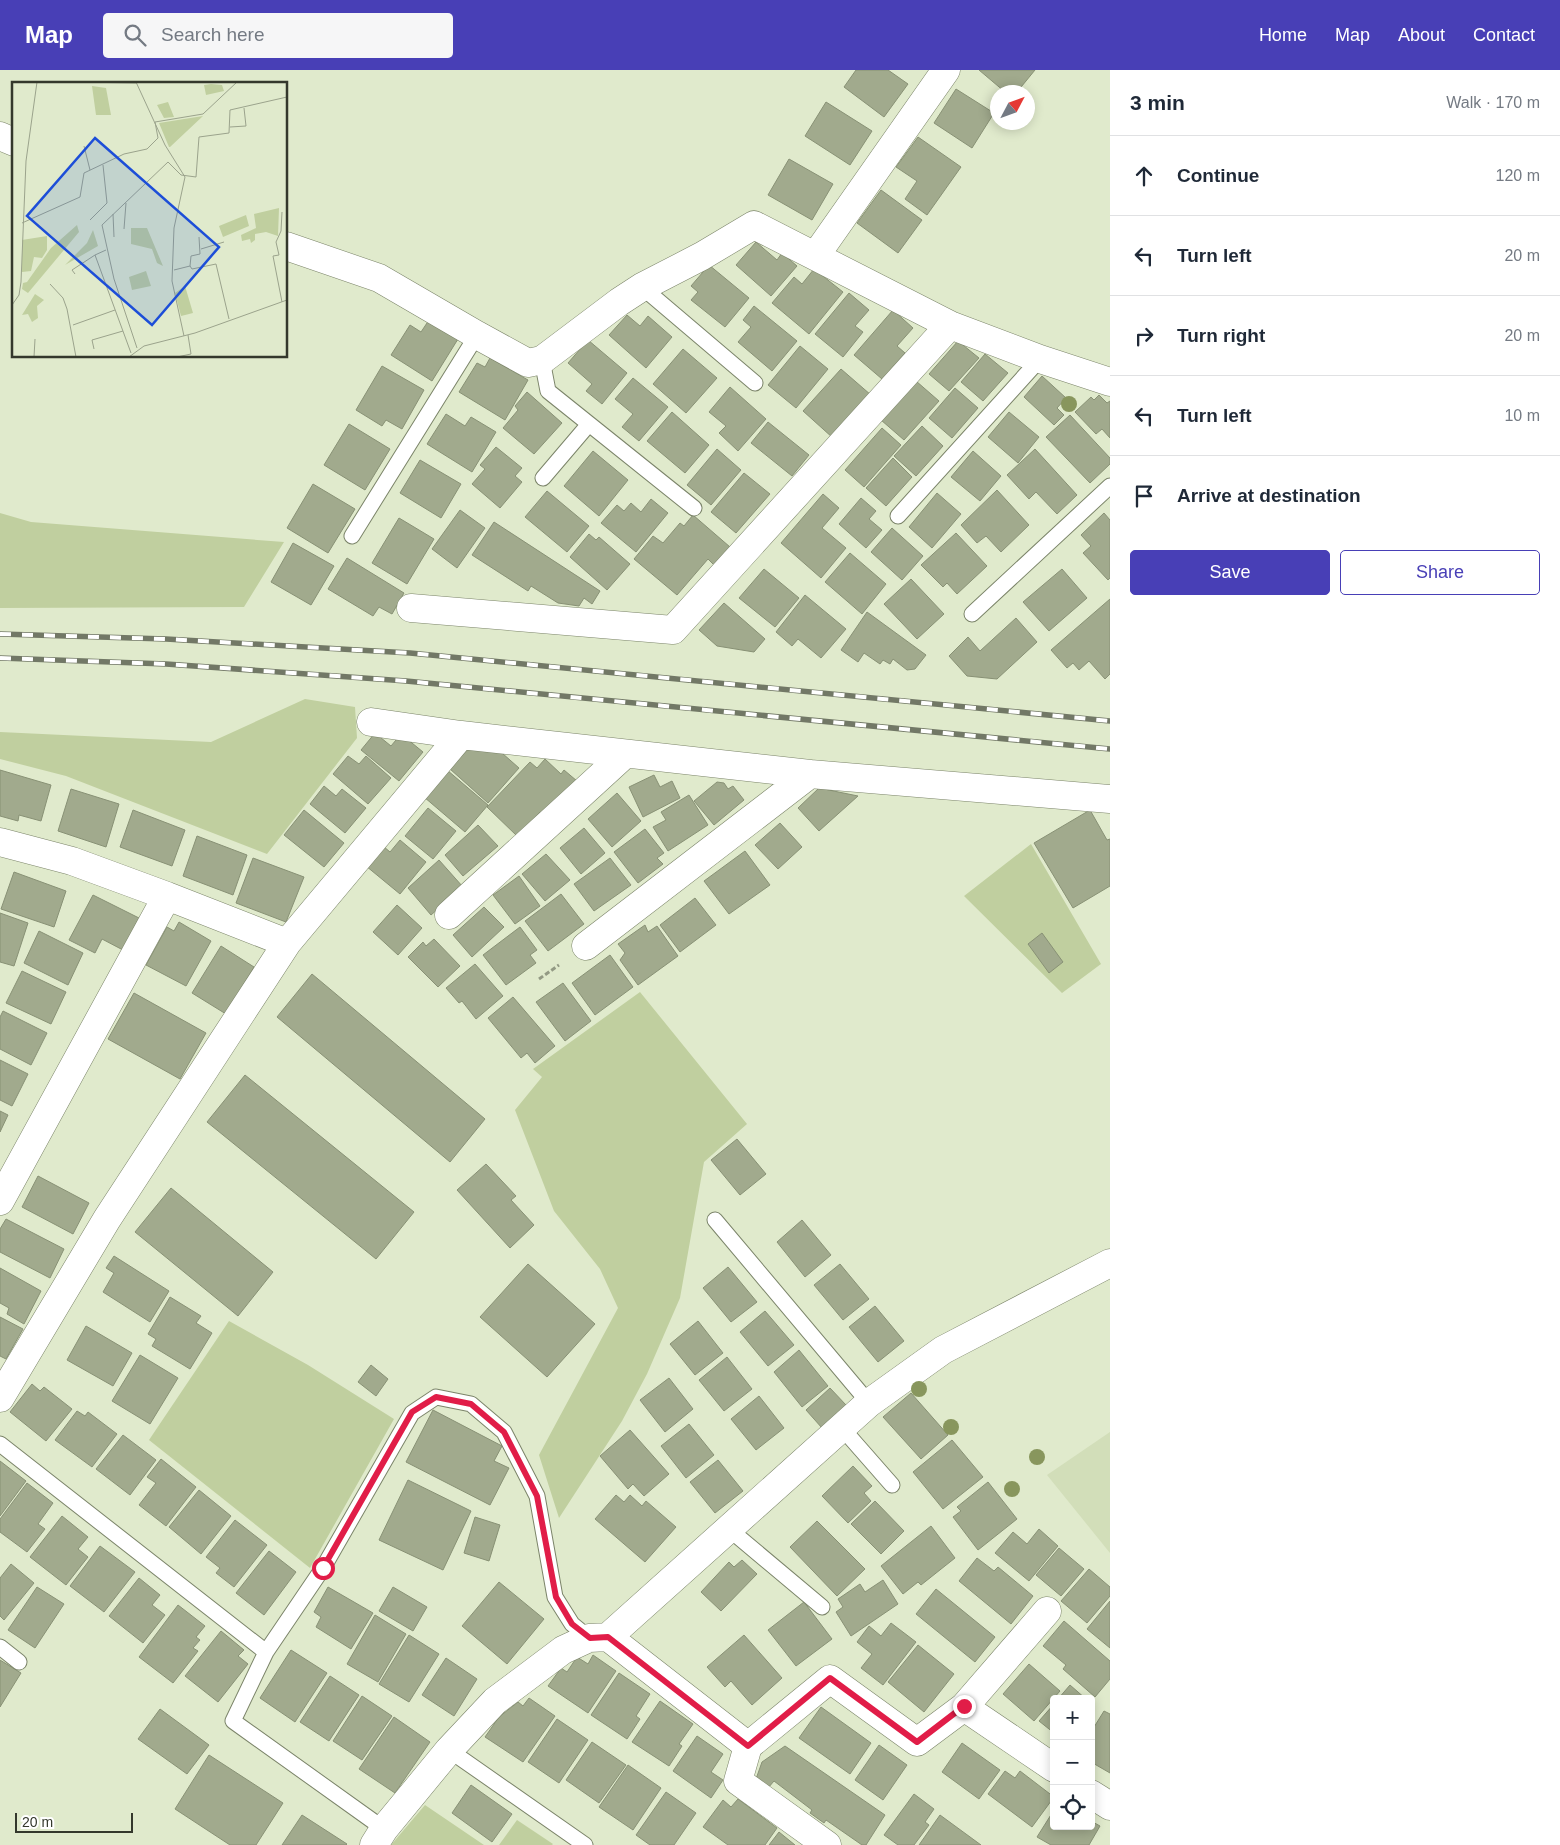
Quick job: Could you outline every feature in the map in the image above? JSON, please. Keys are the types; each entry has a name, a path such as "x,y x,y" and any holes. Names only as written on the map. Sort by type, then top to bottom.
{"street":[{"path":"816,255 946,70"},
{"path":"0,136 12,141"},
{"path":"288,247 379,278 528,363 542,360 618,302 642,287 702,256 754,225 950,325 1040,359 1110,382"},
{"path":"411,608 673,630 950,325"},
{"path":"371,722 461,735 810,774 1110,798"},
{"path":"0,1398 107,1219 287,943 461,735"},
{"path":"449,915 626,754"},
{"path":"586,946 810,774"},
{"path":"0,842 72,861 287,943"},
{"path":"0,1201 167,896"},
{"path":"379,1837 449,1750 495,1701 563,1650 599,1638 729,1529 870,1403 943,1350 1110,1263"},
{"path":"827,1845 738,1781 748,1746 830,1678 917,1742 964,1706 1047,1611"},
{"path":"599,1638 748,1746"},
{"path":"964,1706 1050,1765"},
{"path":"1095,1797 1110,1806"}],"lane":[{"path":"642,287 755,384"},
{"path":"352,536 477,335"},
{"path":"898,516 1040,359"},
{"path":"542,360 548,390 694,508"},
{"path":"543,478 589,424"},
{"path":"972,614 1110,486"},
{"path":"715,1220 870,1403"},
{"path":"379,1837 233,1721 266,1652 323,1568 412,1412 436,1397 471,1404 504,1432 537,1496 556,1597 572,1624 599,1638"},
{"path":"842,1428 892,1484"},
{"path":"0,1444 266,1652"},
{"path":"729,1529 822,1607"},
{"path":"0,1646 20,1662"},
{"path":"449,1750 585,1845"}],"shaded area":[{"path":"0,513 31,522 284,542 244,607 0,608"},
{"path":"305,699 355,707 357,738 267,854 66,776 0,759 0,732 211,742"},
{"path":"1031,844 1101,964 1062,993 964,896"},
{"path":"640,992 747,1124 704,1162 680,1298 647,1374 622,1421 559,1518 539,1455 618,1308 600,1269 554,1211 515,1110 542,1077 533,1069"},
{"path":"229,1321 308,1365 394,1419 310,1568 149,1440"},
{"path":"1110,1432 1110,1553 1047,1475"},
{"path":"425,1805 484,1845 391,1845"},
{"path":"517,1820 553,1844 499,1845"}],"building":[{"path":"856,70 888,70 908,84 884,117 844,87"},
{"path":"979,70 1035,70 1023,85 997,85"},
{"path":"956,89 990,110 990,119 972,148 934,123"},
{"path":"826,102 872,131 850,165 805,136"},
{"path":"918,137 961,167 927,215 905,199 917,181 896,167"},
{"path":"789,159 833,184 812,220 768,195"},
{"path":"881,190 922,220 898,253 857,223"},
{"path":"756,242 777,260 782,253 797,266 771,296 736,265"},
{"path":"709,265 749,298 725,327 691,300 698,292 691,286"},
{"path":"814,269 843,292 809,334 772,303 794,277 802,284"},
{"path":"849,293 869,310 855,326 863,332 843,357 815,334"},
{"path":"754,306 797,341 772,371 738,342 751,327 743,320"},
{"path":"893,310 913,328 897,346 905,353 882,379 854,355"},
{"path":"627,315 640,326 648,316 672,337 646,368 609,335"},
{"path":"429,320 458,339 432,381 391,355 410,325 421,332"},
{"path":"588,340 627,373 602,404 586,391 592,384 568,363"},
{"path":"958,341 979,358 949,391 929,374"},
{"path":"800,346 828,369 796,408 768,385"},
{"path":"683,349 717,378 686,413 653,384"},
{"path":"985,354 1008,373 983,401 961,382"},
{"path":"490,358 528,380 505,420 459,392 477,363 485,367"},
{"path":"382,366 424,390 402,429 386,420 382,426 356,410"},
{"path":"841,369 871,395 833,438 803,411"},
{"path":"1042,376 1066,398 1057,408 1064,415 1054,425 1024,397"},
{"path":"633,378 668,407 639,441 622,427 633,414 615,399"},
{"path":"916,381 939,401 904,440 881,420"},
{"path":"730,387 766,419 738,451 719,433 726,426 709,412"},
{"path":"955,388 978,408 952,438 929,418"},
{"path":"527,392 562,423 534,454 503,428 518,410 515,406"},
{"path":"1099,395 1107,403 1110,401 1110,438 1102,429 1096,434 1075,412 1091,397 1094,400"},
{"path":"672,412 709,445 685,473 647,441"},
{"path":"1009,412 1039,437 1018,463 988,437"},
{"path":"446,414 465,426 471,417 496,432 472,472 427,444"},
{"path":"1070,415 1110,458 1110,464 1090,483 1046,437"},
{"path":"768,422 809,455 792,476 751,443"},
{"path":"349,424 390,449 365,490 324,465"},
{"path":"922,426 943,446 916,476 894,456"},
{"path":"882,428 901,445 864,487 845,470"},
{"path":"496,447 522,468 515,476 522,482 500,508 472,484 485,469 480,465"},
{"path":"717,449 741,470 711,505 687,485"},
{"path":"1035,449 1077,495 1057,514 1036,492 1029,499 1007,475"},
{"path":"593,451 628,480 599,516 564,486"},
{"path":"973,451 1001,476 980,501 951,477"},
{"path":"893,458 912,477 886,506 866,488"},
{"path":"420,460 461,484 441,518 400,493"},
{"path":"744,473 770,494 736,533 711,512"},
{"path":"313,484 355,509 328,553 287,528"},
{"path":"997,490 1029,525 1001,552 986,536 977,543 961,525"},
{"path":"547,491 589,526 567,552 525,517"},
{"path":"937,493 961,514 932,548 909,527"},
{"path":"823,494 839,508 822,528 846,548 821,578 781,543"},
{"path":"861,498 876,511 869,519 882,530 866,548 839,524"},
{"path":"651,499 668,513 636,552 601,523 617,505 624,511 631,503 641,512"},
{"path":"460,510 485,528 457,568 432,549"},
{"path":"1104,513 1110,520 1110,578 1108,580 1083,553 1091,546 1081,535"},
{"path":"693,515 730,547 715,566 708,559 677,595 634,559 653,536 663,543 680,523 684,526"},
{"path":"399,518 434,539 407,584 372,563"},
{"path":"494,522 600,591 592,604 584,598 579,606 558,603 531,586 528,591 472,555"},
{"path":"892,528 923,556 902,580 871,552"},
{"path":"956,533 987,566 957,594 947,583 943,587 921,565"},
{"path":"589,534 596,540 599,537 630,564 607,590 570,557"},
{"path":"293,543 334,566 311,605 271,582"},
{"path":"850,553 886,584 862,614 825,582"},
{"path":"347,558 404,593 392,614 379,607 373,616 328,589"},
{"path":"764,569 799,598 775,627 739,598"},
{"path":"1062,569 1087,598 1049,631 1023,602"},
{"path":"911,579 944,614 917,639 884,604"},
{"path":"805,595 846,629 821,658 798,639 792,646 776,632"},
{"path":"1110,599 1110,674 1105,679 1089,661 1079,670 1073,663 1067,668 1051,650"},
{"path":"724,603 765,639 754,652 717,646 699,630"},
{"path":"867,612 926,655 915,669 907,670 893,659 890,664 883,660 880,664 864,653 858,662 841,650"},
{"path":"1016,618 1037,642 997,679 967,676 949,656 968,637 980,651"},
{"path":"375,733 391,746 401,734 423,752 399,781 361,750"},
{"path":"468,749 502,753 519,768 488,803 450,769"},
{"path":"348,756 359,764 366,756 391,778 368,804 333,774"},
{"path":"545,759 561,774 564,770 577,781 544,815 540,812 517,836 487,807 530,762 537,768"},
{"path":"0,770 51,785 41,821 19,815 18,821 0,816"},
{"path":"447,770 488,805 465,832 424,797"},
{"path":"654,775 660,787 672,781 680,798 643,817 629,787"},
{"path":"717,782 724,783 728,789 733,786 744,800 714,825 694,801"},
{"path":"324,786 336,796 342,789 366,808 345,833 310,804"},
{"path":"819,788 858,796 819,831 798,808"},
{"path":"71,789 119,804 106,847 58,831"},
{"path":"617,793 641,821 612,847 588,819"},
{"path":"689,795 708,825 668,851 653,827 666,820 661,812"},
{"path":"428,808 456,831 433,859 405,836"},
{"path":"133,810 185,830 172,866 120,847"},
{"path":"304,810 344,843 324,867 284,835"},
{"path":"1090,810 1107,840 1110,839 1110,886 1073,908 1034,843"},
{"path":"780,823 802,847 778,869 755,845"},
{"path":"478,825 498,846 463,876 445,855"},
{"path":"584,828 605,853 581,874 560,848"},
{"path":"645,829 664,853 657,858 663,864 638,883 614,852"},
{"path":"197,836 247,855 233,895 183,876"},
{"path":"400,840 426,862 400,894 366,866 383,846 390,852"},
{"path":"745,851 770,885 729,914 704,881"},
{"path":"546,854 570,880 545,901 522,874"},
{"path":"253,858 304,877 286,922 236,903"},
{"path":"610,858 631,885 594,911 574,884"},
{"path":"439,860 463,887 431,915 408,888"},
{"path":"14,872 66,891 54,927 1,909"},
{"path":"519,876 540,906 515,924 493,895"},
{"path":"561,894 584,924 548,951 525,921"},
{"path":"93,895 139,918 123,950 102,939 95,953 69,940"},
{"path":"695,898 716,925 680,952 660,925"},
{"path":"397,905 422,928 398,955 373,932"},
{"path":"484,907 504,927 472,957 453,935"},
{"path":"0,913 28,923 14,966 0,962"},
{"path":"179,922 211,941 186,986 146,965 167,927 174,931"},
{"path":"645,925 648,932 657,926 678,956 638,985 620,960 625,953 618,944"},
{"path":"520,927 537,950 530,955 536,963 506,985 483,955"},
{"path":"39,931 83,953 68,985 24,963"},
{"path":"1042,933 1063,962 1049,973 1028,944"},
{"path":"434,939 460,966 438,987 408,957 423,942 426,946"},
{"path":"221,946 254,967 226,1014 192,993"},
{"path":"610,955 633,987 595,1015 572,983"},
{"path":"475,964 503,996 476,1019 462,1001 459,1003 446,988"},
{"path":"22,971 66,992 51,1024 6,1003"},
{"path":"312,974 485,1119 450,1162 277,1017"},
{"path":"563,983 591,1021 565,1041 536,1002"},
{"path":"134,993 206,1033 180,1079 108,1039"},
{"path":"513,997 555,1046 535,1063 527,1053 521,1058 488,1018"},
{"path":"3,1011 47,1033 31,1065 0,1049 0,1017"},
{"path":"0,1060 28,1074 12,1106 0,1100"},
{"path":"245,1075 414,1212 376,1259 207,1122"},
{"path":"0,1111 8,1115 0,1132"},
{"path":"737,1139 766,1174 740,1195 711,1160"},
{"path":"486,1164 516,1196 511,1200 534,1225 510,1248 457,1190"},
{"path":"38,1176 89,1203 73,1234 22,1207"},
{"path":"171,1188 273,1272 238,1316 135,1232"},
{"path":"6,1219 64,1249 50,1278 0,1252 0,1229"},
{"path":"802,1220 831,1255 805,1277 777,1242"},
{"path":"114,1256 169,1291 150,1322 103,1292 114,1273 106,1268"},
{"path":"528,1264 595,1324 547,1377 480,1317"},
{"path":"840,1264 869,1299 843,1320 814,1285"},
{"path":"728,1267 757,1302 731,1322 703,1288"},
{"path":"0,1268 41,1291 24,1324 7,1314 9,1308 0,1303"},
{"path":"170,1297 201,1316 196,1323 212,1333 190,1369 152,1346 156,1339 148,1334"},
{"path":"875,1306 904,1341 878,1362 849,1327"},
{"path":"765,1311 794,1345 768,1366 740,1332"},
{"path":"0,1317 23,1329 6,1359 0,1356"},
{"path":"698,1321 723,1353 695,1375 670,1344"},
{"path":"86,1326 132,1353 113,1386 67,1360"},
{"path":"799,1350 828,1386 802,1407 774,1372"},
{"path":"140,1355 178,1378 150,1424 112,1401"},
{"path":"727,1357 752,1389 724,1411 699,1380"},
{"path":"371,1365 388,1379 376,1396 358,1382"},
{"path":"669,1378 693,1409 665,1432 640,1400"},
{"path":"32,1384 40,1391 44,1387 72,1409 46,1441 10,1412"},
{"path":"830,1388 846,1405 822,1428 806,1410"},
{"path":"911,1393 948,1435 921,1459 883,1417"},
{"path":"759,1396 784,1428 756,1450 731,1419"},
{"path":"433,1410 502,1446 494,1461 509,1468 490,1505 406,1462"},
{"path":"77,1411 85,1416 88,1412 117,1434 92,1467 55,1440"},
{"path":"689,1424 714,1455 686,1478 661,1446"},
{"path":"630,1430 669,1474 644,1496 633,1484 628,1489 600,1456"},
{"path":"123,1435 156,1460 130,1495 96,1469"},
{"path":"952,1440 983,1477 943,1509 913,1472"},
{"path":"161,1459 196,1487 166,1526 139,1505 156,1483 147,1477"},
{"path":"718,1460 743,1491 715,1513 690,1482"},
{"path":"0,1461 26,1481 0,1516"},
{"path":"853,1466 872,1486 864,1493 871,1501 848,1523 822,1496"},
{"path":"408,1480 471,1511 443,1570 379,1540"},
{"path":"988,1482 1017,1519 978,1550 953,1517 961,1511 957,1507"},
{"path":"27,1483 53,1503 38,1524 45,1529 27,1552 0,1532 0,1519"},
{"path":"199,1490 231,1516 201,1554 169,1527"},
{"path":"616,1495 624,1502 630,1495 642,1506 646,1501 676,1527 645,1562 595,1519"},
{"path":"875,1501 904,1531 881,1554 851,1524"},
{"path":"62,1516 88,1537 78,1549 88,1557 66,1585 30,1557"},
{"path":"475,1517 500,1525 489,1561 464,1553"},
{"path":"235,1520 267,1545 234,1587 216,1573 220,1568 206,1557"},
{"path":"817,1521 865,1569 837,1596 790,1547"},
{"path":"931,1526 955,1558 921,1585 918,1582 903,1594 881,1566"},
{"path":"1039,1529 1058,1546 1029,1581 995,1553 1013,1532 1027,1544"},
{"path":"100,1546 135,1572 104,1612 70,1586"},
{"path":"1059,1548 1084,1569 1061,1596 1036,1575"},
{"path":"269,1551 296,1572 264,1615 236,1593"},
{"path":"977,1558 994,1571 998,1567 1033,1596 1011,1624 959,1581"},
{"path":"742,1560 757,1574 721,1611 701,1592 729,1562 734,1567"},
{"path":"11,1564 34,1583 4,1620 0,1616 0,1578"},
{"path":"1089,1569 1110,1587 1110,1596 1087,1623 1061,1601"},
{"path":"139,1578 160,1595 152,1605 165,1615 143,1643 109,1616"},
{"path":"883,1580 898,1604 851,1636 836,1612 843,1607 838,1599 860,1584 865,1592"},
{"path":"499,1582 544,1619 507,1664 462,1626"},
{"path":"37,1587 64,1604 35,1648 8,1630"},
{"path":"328,1587 373,1613 351,1649 316,1627 321,1617 314,1612"},
{"path":"393,1587 427,1607 413,1631 379,1611"},
{"path":"936,1589 995,1637 975,1662 916,1614"},
{"path":"1110,1601 1110,1648 1087,1629"},
{"path":"804,1602 832,1639 796,1666 768,1630"},
{"path":"178,1605 205,1626 196,1637 200,1640 193,1648 198,1651 173,1683 139,1657"},
{"path":"375,1615 406,1634 378,1682 347,1664"},
{"path":"1064,1621 1110,1661 1110,1679 1095,1697 1095,1695 1063,1669 1066,1665 1043,1646"},
{"path":"891,1623 916,1642 883,1685 861,1668 872,1654 857,1642 869,1626 881,1636"},
{"path":"221,1631 244,1650 238,1656 248,1664 218,1702 185,1676"},
{"path":"409,1635 439,1654 409,1702 379,1684"},
{"path":"744,1635 782,1678 752,1705 731,1681 725,1687 707,1667"},
{"path":"918,1645 954,1674 924,1712 888,1682"},
{"path":"291,1650 327,1673 295,1722 260,1698"},
{"path":"593,1655 616,1671 588,1713 548,1686 561,1668 567,1672 577,1657 588,1664"},
{"path":"446,1658 477,1679 454,1716 422,1695"},
{"path":"0,1660 21,1673 0,1707"},
{"path":"1029,1664 1060,1691 1057,1695 1050,1695 1050,1703 1034,1721 1003,1694"},
{"path":"619,1673 650,1694 636,1716 640,1719 627,1739 591,1715"},
{"path":"330,1676 359,1695 329,1741 300,1722"},
{"path":"1070,1685 1081,1695 1061,1695"},
{"path":"362,1696 392,1716 362,1760 333,1741"},
{"path":"529,1698 555,1716 523,1762 485,1737 499,1717 518,1702 523,1706"},
{"path":"660,1701 693,1724 679,1744 682,1746 669,1766 632,1742"},
{"path":"821,1707 871,1743 850,1774 799,1738"},
{"path":"160,1709 209,1745 187,1774 138,1739"},
{"path":"1050,1709 1050,1730 1039,1721"},
{"path":"1104,1711 1110,1714 1110,1773 1095,1764 1095,1726"},
{"path":"394,1717 430,1742 395,1793 359,1769"},
{"path":"557,1719 588,1740 559,1783 528,1762"},
{"path":"697,1736 723,1754 711,1772 723,1780 711,1798 673,1771"},
{"path":"592,1742 626,1765 599,1803 566,1780"},
{"path":"962,1743 1000,1770 979,1799 942,1772"},
{"path":"879,1745 907,1765 883,1800 855,1780"},
{"path":"785,1746 885,1815 866,1845 862,1845 826,1820 824,1823 810,1813 812,1810 774,1781 768,1788 756,1779 762,1762"},
{"path":"209,1755 283,1803 256,1845 230,1845 175,1809"},
{"path":"628,1765 661,1788 633,1830 599,1807"},
{"path":"1005,1771 1015,1778 1020,1771 1050,1794 1050,1802 1032,1827 988,1794"},
{"path":"471,1785 512,1814 492,1842 452,1813"},
{"path":"666,1792 696,1813 674,1845 650,1845 636,1835"},
{"path":"914,1794 934,1809 925,1822 929,1825 914,1845 898,1845 884,1835"},
{"path":"738,1799 777,1828 765,1845 728,1845 703,1827 723,1800 731,1807"},
{"path":"302,1815 347,1844 282,1845"},
{"path":"940,1815 981,1845 919,1845"},
{"path":"1050,1816 1050,1830 1095,1830 1095,1823 1100,1826 1089,1845 1051,1845 1037,1837"},
{"path":"779,1832 795,1845 769,1845"}],"railway":[{"path":"0,634 166,639 410,653 1110,721"},
{"path":"0,658 166,664 406,681 1110,749"}],"route":[{"path":"323,1568 412,1412 436,1397 471,1404 504,1432 537,1496 556,1597 572,1624 590,1638 608,1637 748,1746 830,1678 917,1742 964,1706"}]}
